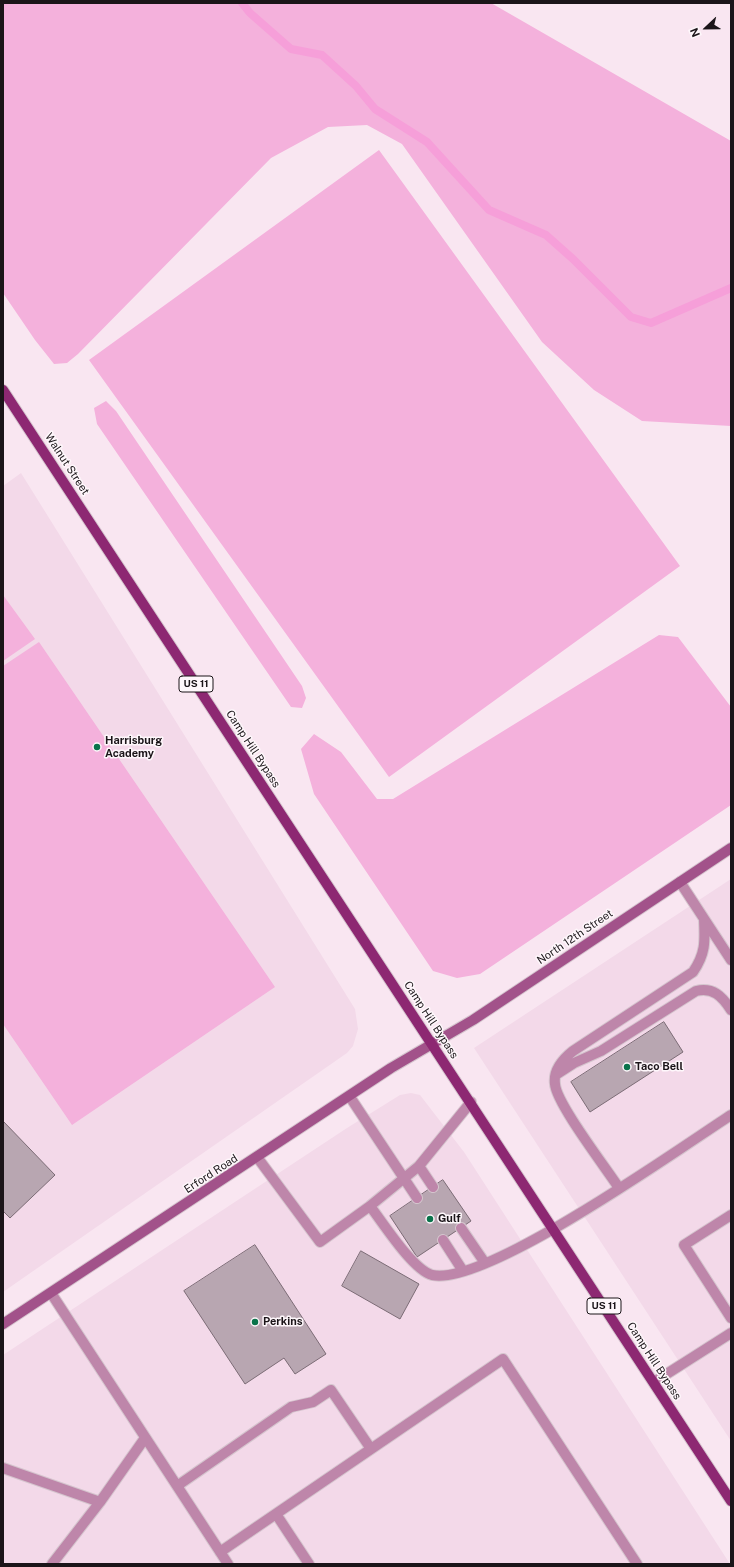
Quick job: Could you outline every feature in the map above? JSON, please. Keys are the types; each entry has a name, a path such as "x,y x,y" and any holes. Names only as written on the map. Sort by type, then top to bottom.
{"main road":[{"name":"Walnut Street","path":"3,390 111,553"},
{"name":"Camp Hill Bypass","path":"111,553 730,1498"},
{"name":"North 12th Street","path":"432,1044 473,1020 731,848"},
{"name":"Erford Road","path":"3,1324 350,1097 391,1068 432,1044"}],"lane":[{"path":"680,882 731,960"},
{"path":"619,1188 564,1106 554,1084 555,1075 559,1066 573,1051 693,972 702,960 705,943 704,920"},
{"path":"555,1075 574,1063 601,1051 696,991 704,989 717,993 731,1010"},
{"path":"350,1097 417,1198"},
{"path":"257,1158 320,1242 370,1206 419,1166 471,1102"},
{"path":"370,1206 417,1267 432,1275 449,1276 485,1263 554,1230 731,1114"},
{"path":"419,1166 433,1187"},
{"path":"731,1215 684,1245 731,1318"},
{"path":"461,1228 485,1263"},
{"path":"443,1240 463,1271"},
{"path":"51,1293 228,1564"},
{"path":"654,1382 731,1333"},
{"path":"220,1552 503,1359 637,1564"},
{"path":"177,1486 291,1407 313,1402 331,1390 371,1449"},
{"path":"52,1564 100,1502 145,1438"},
{"path":"3,1468 100,1502"},
{"path":"276,1514 309,1564"}],"shaded area":[{"path":"3,3 491,3 731,141 731,426 642,421 594,390 542,342 402,144 367,125 328,127 271,158 78,354 67,363 54,364 35,340 3,293"},
{"path":"379,150 680,566 389,777 89,360"},
{"path":"106,401 116,411 302,686 306,698 302,708 291,707 97,424 94,408"},
{"name":"Harrisburg Academy","path":"21,473 355,1009 358,1029 353,1046 347,1053 3,1292 3,486"},
{"path":"3,595 35,639 3,661"},
{"path":"659,635 678,637 731,707 731,805 480,974 457,978 433,971 314,794 301,749 314,734 341,752 377,799 393,799"},
{"path":"39,642 275,987 72,1125 3,1024 3,666"},
{"path":"731,879 731,1441 474,1048"},
{"path":"411,1093 420,1095 464,1152 730,1564 3,1564 3,1355 347,1128 400,1095"}],"building":[{"name":"Taco Bell","path":"664,1022 683,1052 590,1112 571,1082"},
{"path":"3,1121 55,1175 10,1218 3,1211"},
{"name":"Gulf","path":"443,1180 471,1221 417,1257 390,1216"},
{"name":"Perkins","path":"255,1245 326,1354 295,1374 284,1358 245,1384 184,1291"},
{"path":"361,1251 419,1284 400,1319 342,1286"}],"waterway":[{"path":"242,3 250,13 291,49 322,55 356,86 375,109 427,142 489,210 546,235 573,259 631,317 651,323 731,288"}],"place":[{"name":"Harrisburg Academy","path":"97,747"},
{"name":"Taco Bell","path":"627,1067"},
{"name":"Gulf","path":"430,1219"},
{"name":"Perkins","path":"255,1322"}]}
